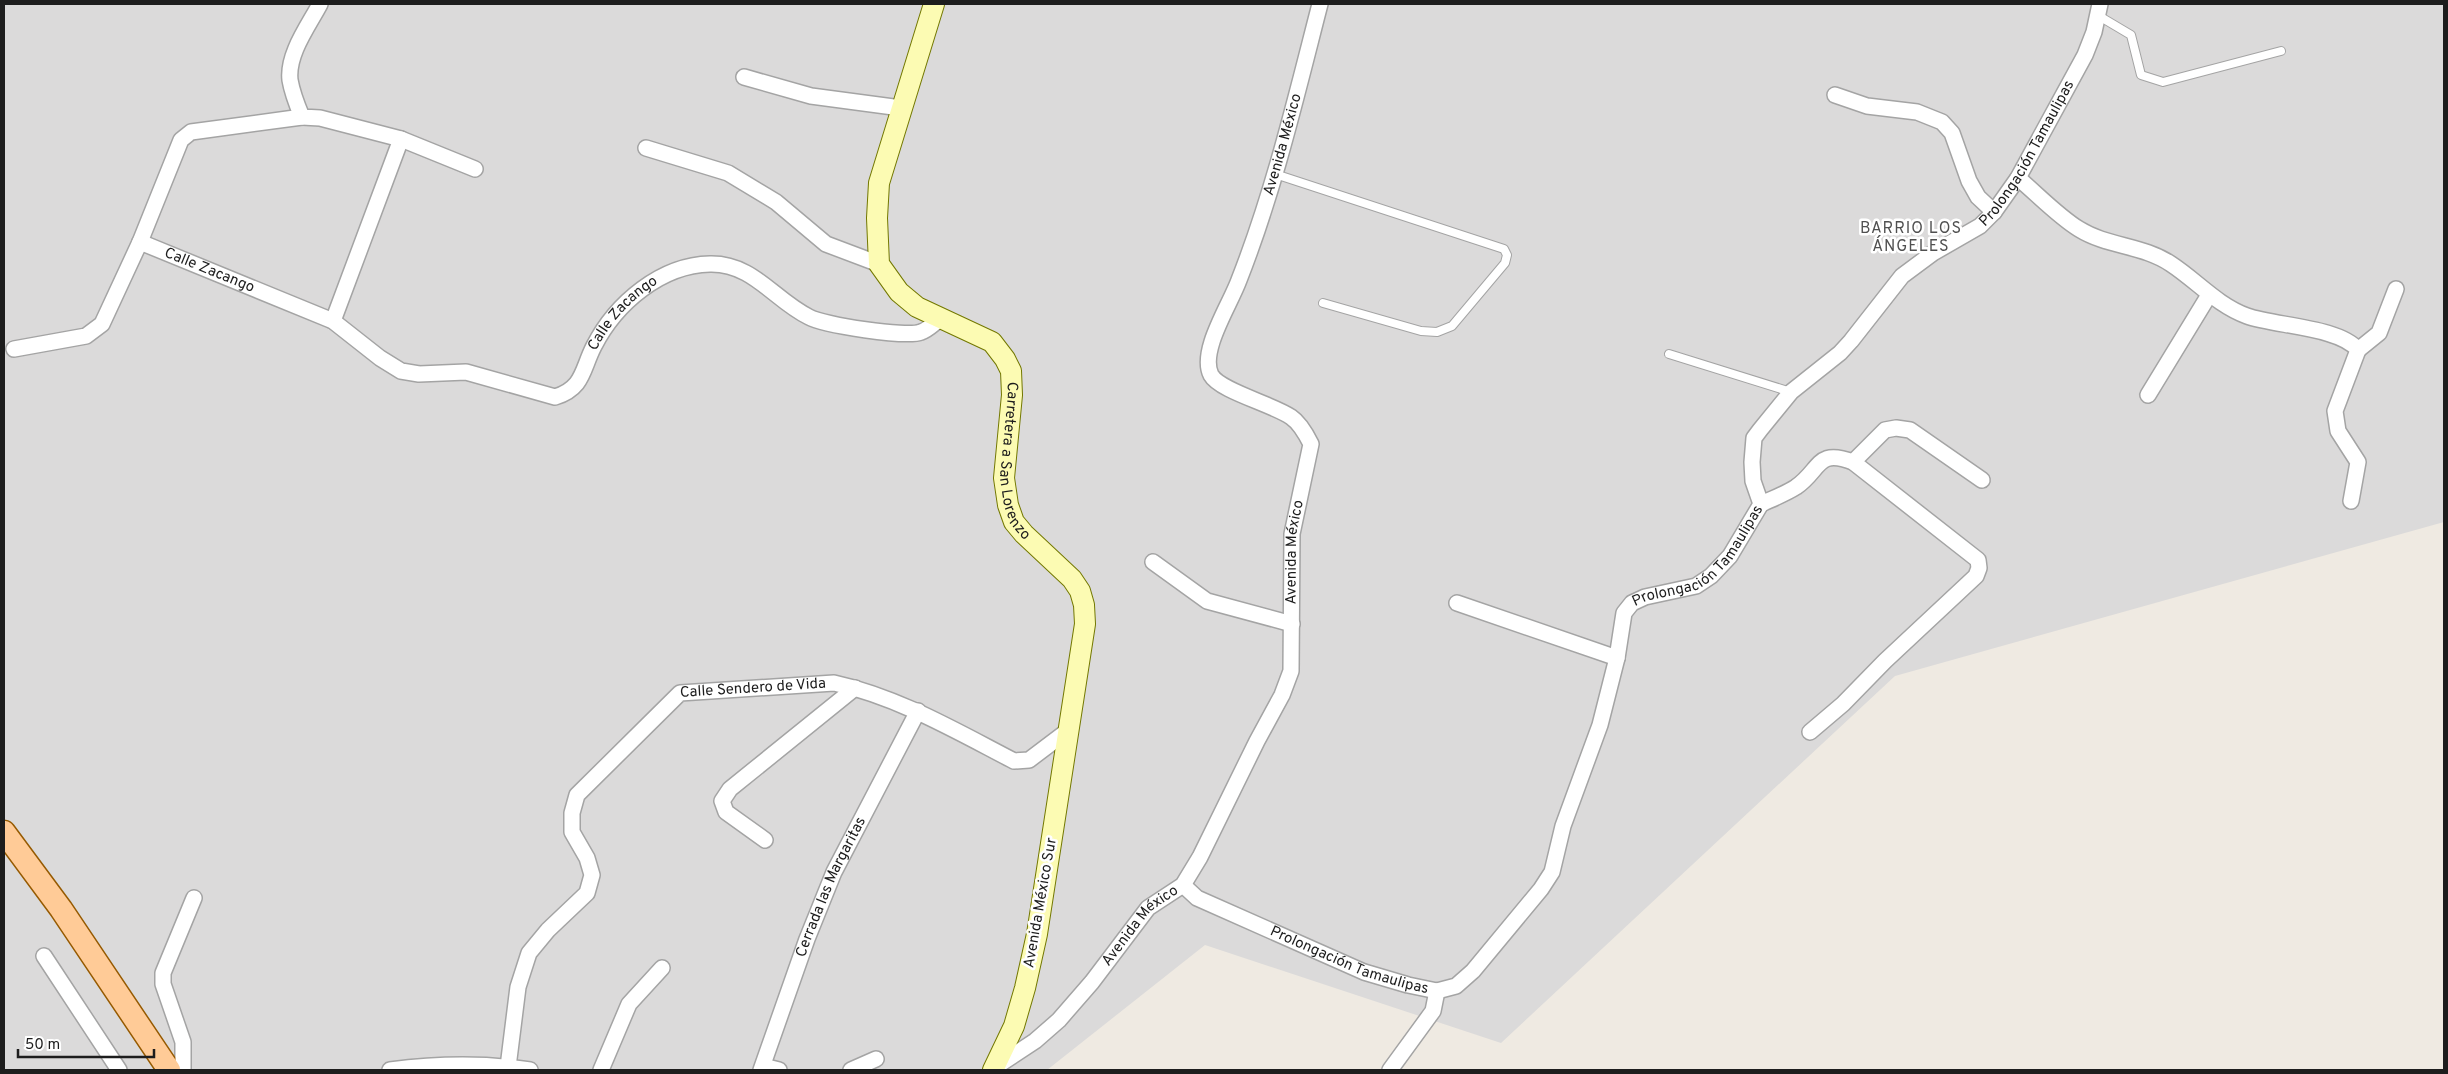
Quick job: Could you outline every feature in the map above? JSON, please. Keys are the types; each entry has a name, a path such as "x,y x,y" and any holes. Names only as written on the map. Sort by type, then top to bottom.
{"main road":[{"path":"4,832 61,909 169,1070"}],"street":[{"path":"302,117 292,86 291,65 320,4"},
{"path":"646,148 728,174 776,202 826,244 879,264 876,218 879,183 934,4"},
{"name":"Avenida México","path":"994,1069 1035,1041 1059,1020 1092,982 1148,908 1183,885 1200,857 1257,741 1282,695 1291,671 1292,534 1311,444 1292,418 1274,407 1226,388 1212,377 1207,364 1210,344 1248,258 1275,174 1320,4"},
{"name":"Prolongación Tamaulipas","path":"1183,885 1197,898 1364,972 1436,991 1456,986 1473,971 1541,889 1552,872 1563,826 1600,725 1617,658 1624,613 1632,603 1645,597 1696,586 1711,576 1730,556 1761,504 1753,482 1754,438 1791,392 1840,354 1902,276 1933,253 1980,226 1994,212 2018,178 2085,54 2099,10"},
{"path":"744,77 811,96 901,108"},
{"path":"1835,95 1867,106 1917,112 1942,122 1952,133 1969,181 1978,197 1994,212"},
{"path":"14,349 86,336 102,324 140,242 181,140 191,132 302,117 320,118 401,139 475,169"},
{"path":"333,321 401,139"},
{"path":"2018,178 2079,229 2099,238 2146,250 2171,264 2209,295 2246,316 2312,329 2354,345 2379,333 2396,289"},
{"name":"Calle Zacango","path":"140,242 333,321 380,358 401,371 420,374 466,372 555,397 567,394 577,385 594,346 607,325 633,296 675,270 697,265 712,264 732,267 752,275 794,308 820,322 903,334 920,333 940,319"},
{"name":"Carretera a San Lorenzo","path":"879,264 899,292 917,307 992,342 1005,359 1011,371 1012,395 1004,478 1008,505 1014,522 1024,534 1072,579 1084,605 1085,624 1070,729"},
{"path":"2148,395 2209,295"},
{"path":"2352,500 2358,462 2338,431 2335,411 2354,345"},
{"path":"1853,462 1885,430 1896,428 1910,430 1982,480"},
{"path":"1761,504 1797,486 1825,458 1836,455 1853,462 1978,560 1979,568 1976,576 1885,661 1843,704 1810,732"},
{"path":"1153,562 1207,601 1252,615 1292,624"},
{"path":"1457,604 1617,658"},
{"name":"Calle Sendero de Vida","path":"508,1067 518,987 529,953 548,930 587,893 592,875 587,858 572,832 572,813 577,795 680,692 834,683 855,688 918,711 1014,761 1029,760 1070,729"},
{"path":"765,840 726,812 722,801 730,789 855,688"},
{"name":"Cerrada las Margaritas","path":"762,1068 806,939 834,872 918,711"},
{"name":"Avenida México Sur","path":"994,1069 1014,1026 1034,952 1070,729"},
{"path":"183,1070 183,1042 163,984 163,973 194,898"},
{"path":"44,956 119,1070"},
{"path":"601,1070 629,1004 662,968"},
{"path":"1390,1070 1432,1011 1436,991"},
{"path":"851,1070 876,1059"},
{"path":"390,1070 421,1066 453,1068 508,1067 530,1070"},
{"path":"762,1068 779,1070"}],"lane":[{"path":"2099,10 2130,35 2141,75 2163,82 2281,51"},
{"path":"1275,174 1504,249 1506,255 1505,263 1452,326 1436,332 1421,331 1323,303"},
{"path":"1670,354 1791,392"}],"shaded area":[{"path":"4,4 2444,4 2444,522 1895,676 1501,1043 1205,945 1047,1070 4,1070"}],"district":[{"name":"BARRIO LOS ÁNGELES","path":"1911,238"}]}
